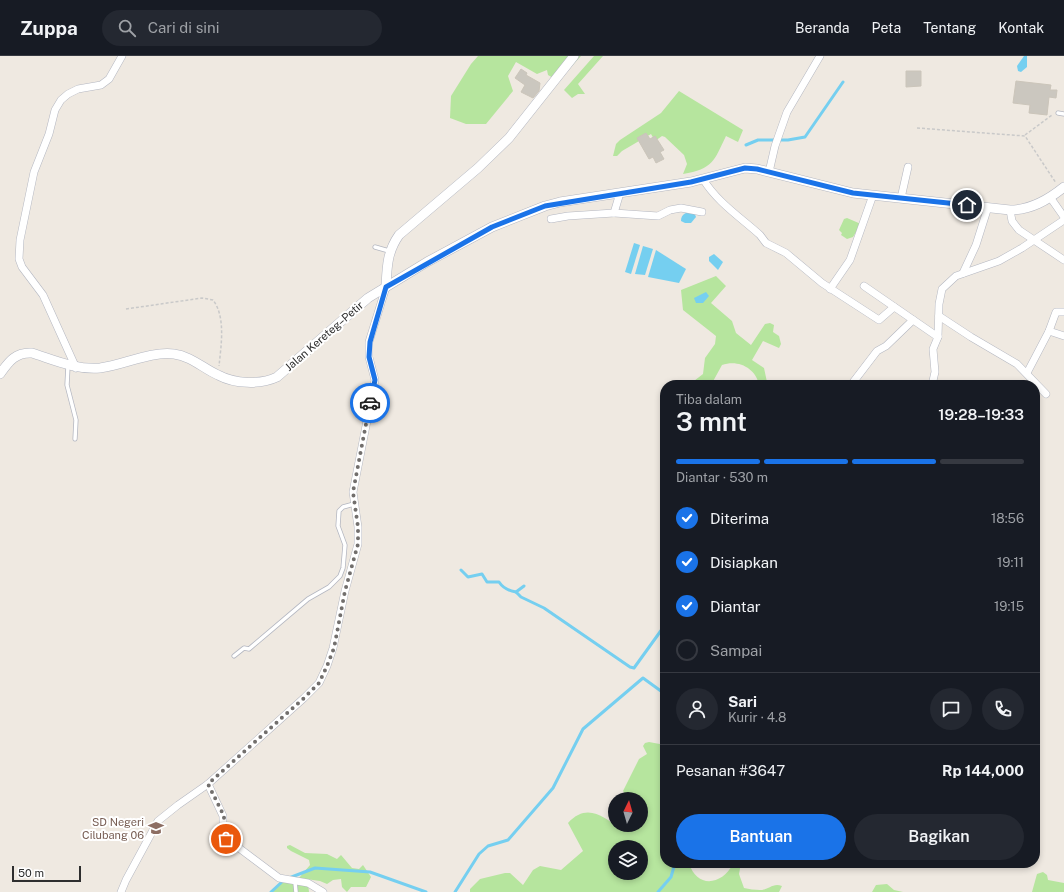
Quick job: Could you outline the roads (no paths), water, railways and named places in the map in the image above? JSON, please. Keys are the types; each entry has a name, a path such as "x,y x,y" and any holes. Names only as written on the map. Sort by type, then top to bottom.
{"street":[{"path":"72,366 44,295 22,267 19,259 19,245 34,172 49,134 55,110 61,100 68,94 78,89 101,84 109,79 122,56"},
{"path":"121,892 158,821 208,784 319,683 334,648 345,591 358,544 358,527 354,504 353,485 375,380 369,357 370,342 386,287 387,259 389,251 399,235 478,168 509,138 574,56"},
{"path":"769,172 775,146 787,112 820,56"},
{"path":"901,198 908,167"},
{"name":"Jalan Kereteg–Petir","path":"0,374 13,358 25,352 72,366 102,367 169,354 186,357 218,376 244,382 262,381 277,376 358,306 386,287 492,227 560,202 703,179 745,168 769,172 841,191 1010,210 1024,210 1050,198 1062,189"},
{"path":"703,179 708,188 760,235 763,241 789,255 830,289 879,320 894,307"},
{"path":"614,213 620,193"},
{"path":"830,289 850,260 873,195"},
{"path":"933,380 935,372 933,349 938,337 940,296 942,289 947,283 963,273 999,261 1033,241 1064,218 1050,198"},
{"path":"963,273 976,245 988,207"},
{"path":"551,220 568,216 614,213 658,216 670,210 680,208 702,212"},
{"path":"1010,210 1014,225 1033,241 1064,260"},
{"path":"864,286 938,337"},
{"path":"1027,372 1056,312 1064,312"},
{"path":"939,316 1017,364 1034,380"},
{"path":"854,380 877,351 886,346 913,320"},
{"path":"1048,331 1064,336"},
{"path":"1040,387 1046,394"},
{"path":"208,784 224,816 224,835 226,839 290,881 308,883 323,892"}],"lane":[{"path":"1058,113 1064,114"},
{"path":"375,247 389,251"},
{"path":"72,366 67,385 76,420 75,439"},
{"path":"234,656 244,648 249,649 308,599 329,587 340,576 343,568 345,545 338,526 339,511 354,504"},
{"path":"290,881 296,892"}],"water":[{"path":"1024,56 1027,56 1027,67 1021,72 1018,71 1017,66"},
{"path":"689,212 694,212 696,217 691,223 681,221 682,216"},
{"path":"634,243 640,245 631,274 625,272"},
{"path":"643,246 653,249 645,275 635,274"},
{"path":"656,250 686,269 679,283 648,277"},
{"path":"714,254 723,262 718,270 709,261 709,257"},
{"path":"706,292 709,296 703,303 696,303 694,298"}],"waterway":[{"path":"746,145 758,140 788,140 805,137 843,82"},
{"path":"461,570 468,577 482,574 487,582 499,582 504,588 513,592 516,592 524,586"},
{"path":"516,592 521,597 544,608 630,667 634,668 660,632"},
{"path":"455,892 479,854 488,846 508,840 553,788 583,729 643,678 660,690"},
{"path":"289,878 315,868 370,872 426,892"},
{"path":"658,892 671,877 674,868"},
{"path":"271,892 284,880"}],"place":[{"name":"SD Negeri Cilubang 06","path":"156,828"}]}
